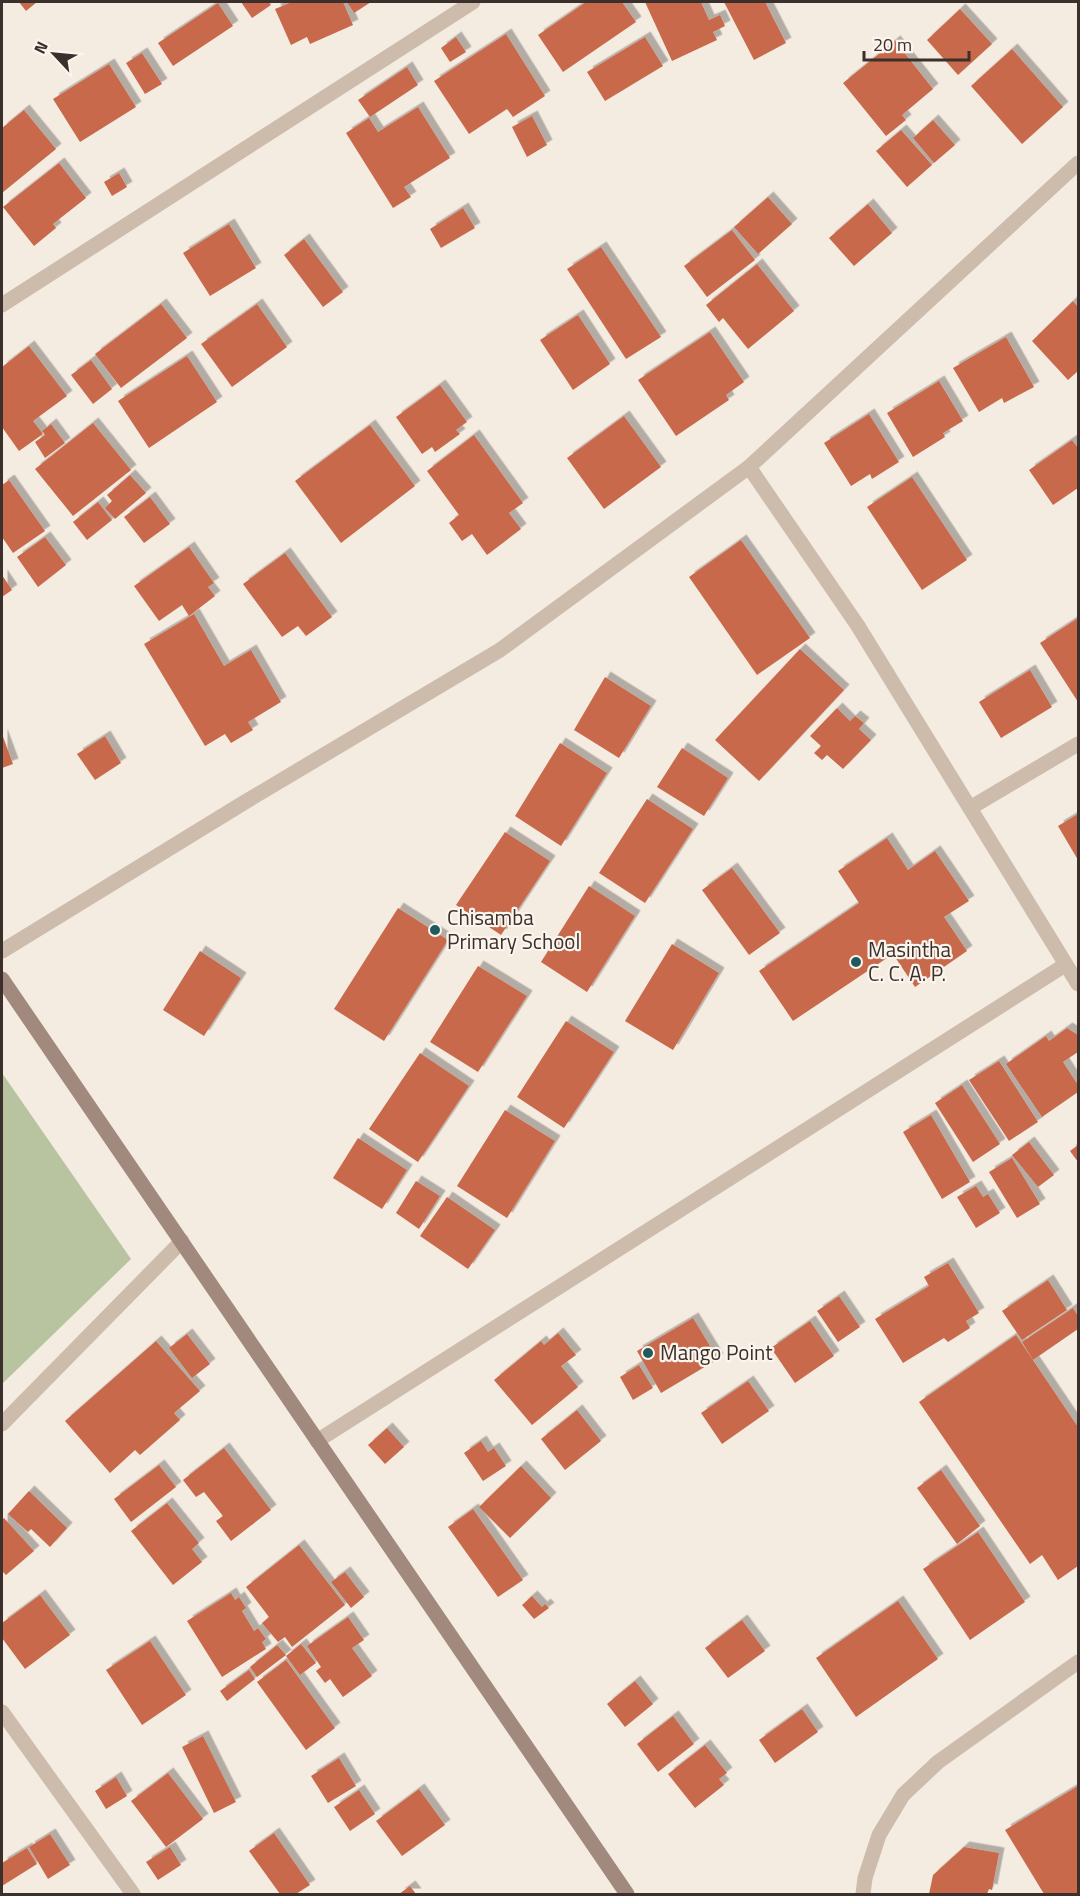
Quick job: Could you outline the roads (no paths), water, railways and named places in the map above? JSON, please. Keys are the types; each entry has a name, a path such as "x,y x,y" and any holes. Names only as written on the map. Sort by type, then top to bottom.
{"street":[{"path":"2,305 473,2"},
{"path":"2,951 244,802 500,650 749,467 1078,163"},
{"path":"749,467 858,626 1078,984"},
{"path":"970,808 1078,744"},
{"path":"317,1441 1065,965"},
{"path":"2,979 627,1894"},
{"path":"2,1424 182,1241"},
{"path":"863,1894 865,1878 879,1835 903,1795 938,1761 1078,1662"},
{"path":"2,1712 133,1894"}],"place":[{"name":"Chisamba Primary School","path":"435,930"},
{"name":"Masintha C. C. A. P.","path":"856,962"},
{"name":"Mango Point","path":"648,1353"}]}
